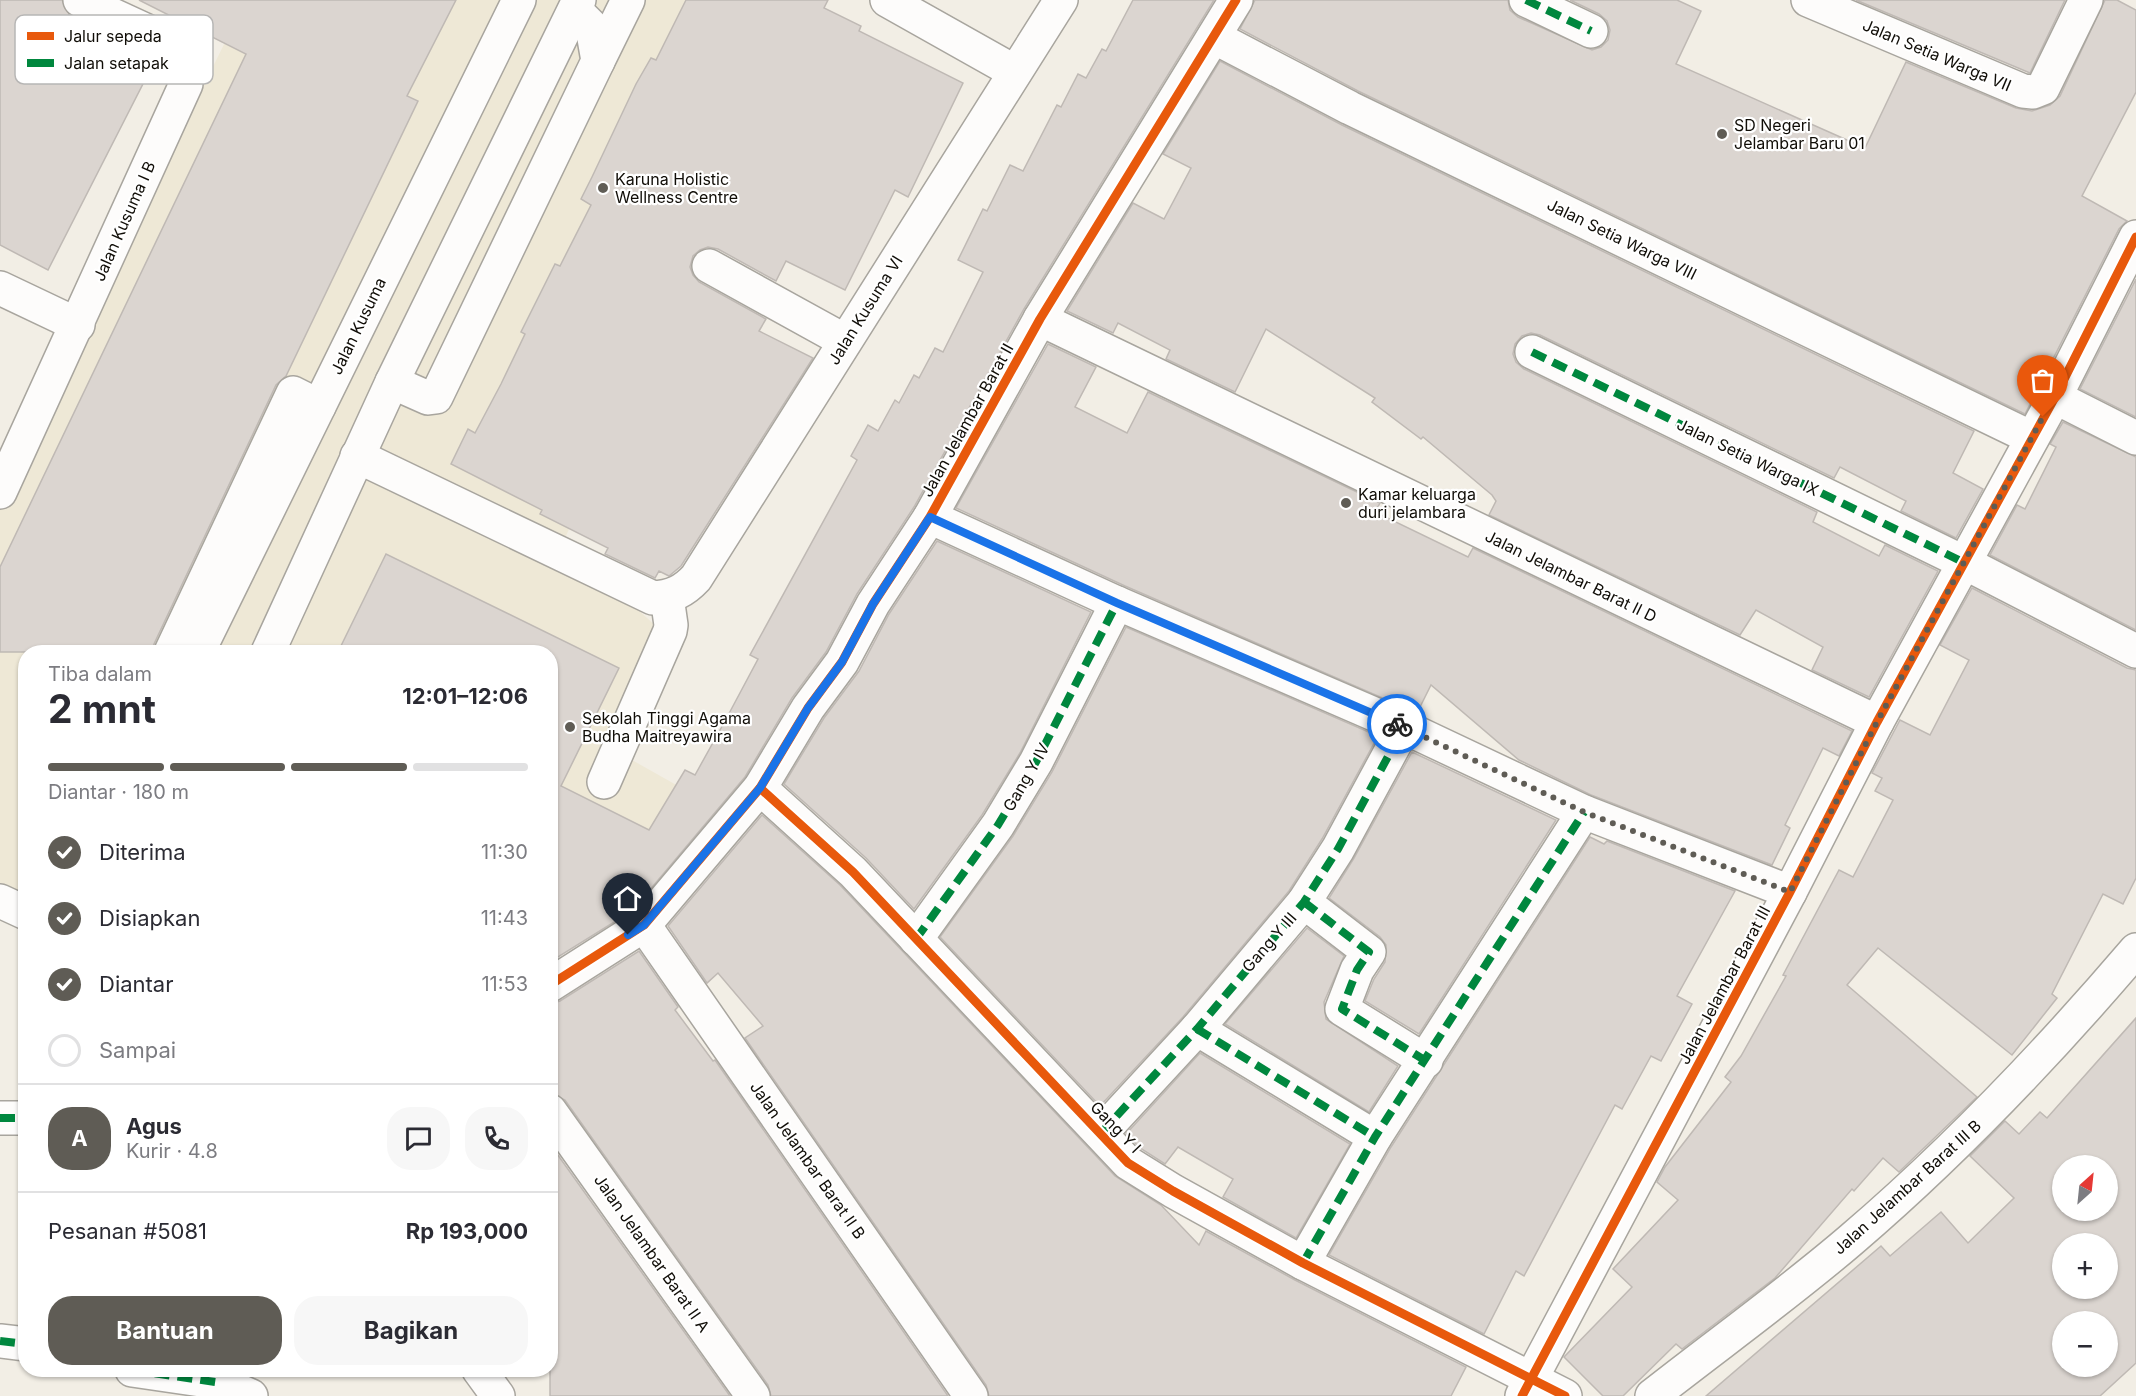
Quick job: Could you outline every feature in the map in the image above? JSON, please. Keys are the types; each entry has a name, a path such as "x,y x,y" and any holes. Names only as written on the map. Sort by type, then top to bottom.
{"street":[{"name":"Jalan Kusuma I B","path":"80,0 112,15"},
{"name":"Jalan Kusuma","path":"201,645 519,0"},
{"path":"392,382 428,398 436,397 628,0"},
{"path":"887,0 1015,72"},
{"name":"Jalan Kusuma VI","path":"660,597 686,589 696,578 1061,0"},
{"name":"Jalan Jelambar Barat II","path":"558,980 644,925 760,788 808,708 842,662 873,604 930,517 1040,319 1236,0"},
{"path":"1526,0 1591,31"},
{"name":"Jalan Setia Warga VII","path":"1808,0 2023,91 2033,92 2043,88 2086,0"},
{"path":"271,645 392,382 577,5 592,27 598,61"},
{"name":"Jalan Setia Warga VIII","path":"1214,37 1350,108 2032,438"},
{"name":"Jalan Kusuma I B","path":"4,475 78,325 186,84"},
{"name":"Jalan Jelambar Barat III","path":"1527,1387 1790,892 1877,722 1963,561 2055,397 2136,237"},
{"path":"709,266 845,341"},
{"path":"0,288 78,325"},
{"name":"Jalan Jelambar Barat II D","path":"1040,319 1877,722"},
{"name":"Jalan Setia Warga IX","path":"1532,352 1963,561 2136,651"},
{"path":"174,645 293,393 319,406"},
{"path":"2055,397 2136,438"},
{"path":"357,456 660,597 670,631 603,782"},
{"path":"930,517 1117,603 1404,727 1584,812 1790,892"},
{"name":"Gang Y IV","path":"916,939 998,825 1036,762 1117,603"},
{"name":"Gang Y III","path":"1101,1133 1197,1029 1304,902 1338,849 1404,727"},
{"name":"Gang Y I","path":"760,788 853,872 1128,1163 1173,1191 1527,1387"},
{"path":"1303,1263 1375,1137 1584,812"},
{"path":"0,901 18,909"},
{"path":"1304,902 1369,952 1358,970 1342,1009 1426,1060"},
{"name":"Jalan Jelambar Barat II B","path":"644,925 971,1396"},
{"name":"Jalan Jelambar Barat III B","path":"1652,1396 1852,1239 1969,1132 2084,1011 2136,950"},
{"path":"1197,1029 1375,1137"},
{"path":"0,1118 18,1118"},
{"name":"Jalan Jelambar Barat II A","path":"558,1122 753,1396"},
{"path":"0,1341 18,1343"},
{"path":"174,1377 229,1386"},
{"path":"485,1377 498,1396"},
{"path":"1527,1387 1564,1396"}],"shaded area":[{"path":"337,0 820,0 563,542 678,646 632,760 687,791 597,891 558,908 558,645 18,645 18,912 0,904 0,499 204,84 213,84 213,67 233,26"}],"building":[{"path":"0,0 62,0 68,15 15,15 15,84 143,84 48,270 0,245"},
{"path":"139,0 456,0 407,96 418,101 286,376 276,385 154,645 18,645 18,652 0,652 0,567 246,54 213,37 213,15 169,15"},
{"path":"686,0 828,0 824,8 861,26 859,31 963,83 908,197 895,190 845,290 786,261 776,281 718,249 708,247 693,256 690,267 699,282 766,319 759,331 813,358 681,566 669,576 659,571 655,578 605,554 608,548 540,514 542,510 451,464 468,429 475,433 501,384 525,334 521,332 555,264 560,266 591,205 581,199 636,84 651,58 656,60"},
{"path":"1133,0 1214,0 1024,309 914,507 857,594 826,652 792,698 745,777 632,911 558,957 558,645 341,645 386,554 619,668 561,786 649,830 685,770 695,775 725,721 758,659 750,655 857,460 851,456 868,425 878,431 895,400 899,403 914,375 919,378 935,348 943,352 983,272 958,260 983,209 987,211 1010,165 1023,171 1057,105 1061,107 1078,74 1086,78 1102,49 1106,51"},
{"path":"1255,0 1508,0 1510,10 1518,17 1592,50 1601,47 1608,40 1610,30 1607,21 1599,14 1570,0 1677,0 1701,11 1676,64 1865,148 1906,62 2016,108 2032,111 2050,105 2060,96 2105,0 2117,0 2136,10 2136,92 2082,196 2127,221 2119,229 2025,414 1358,91 1240,29"},
{"path":"1856,0 2065,0 2030,73"},
{"path":"1220,61 1342,125 1974,431 1953,473 1983,489 1956,538 1901,511 1906,501 1840,467 1834,478 1540,335 1531,333 1522,336 1515,344 1513,354 1516,362 1524,369 1817,512 1813,522 1879,556 1885,545 1938,571 1869,697 1812,670 1823,647 1756,610 1740,635 1489,515 1496,501 1492,495 1423,437 1421,439 1372,402 1375,398 1266,329 1235,392 1166,359 1170,350 1118,323 1113,333 1067,311 1133,203 1164,219 1191,168 1163,154"},
{"path":"2136,279 2136,417 2080,389"},
{"path":"1048,344 1096,367 1075,407 1127,433 1148,392 1380,503 1375,512 1468,557 1473,548 1852,731 1839,756 1823,748 1785,825 1790,828 1772,865 1591,795 1519,760 1431,685 1417,713 1125,586 956,508"},
{"path":"2063,422 2136,457 2136,630 1990,555 2017,505 2025,509 2056,447 2050,444"},
{"path":"937,541 1091,612 1020,753 982,815 914,909 866,858 784,784 824,718 859,671 889,614"},
{"path":"1972,588 2127,668 2136,670 2136,878 2123,904 2103,894 2052,994 2057,998 2012,1055 1878,948 1847,985 1977,1097 1899,1172 1883,1158 1854,1191 1852,1189 1775,1278 1682,1349 1676,1344 1623,1396 1603,1396 1564,1357 1632,1287 1613,1269 1678,1200 1657,1182 1665,1167 1731,1082 1725,1077 1741,1056 1786,976 1783,975 1839,870 1853,877 1893,800 1875,791 1882,778 1872,773 1900,720 1930,735 1969,660 1940,645"},
{"path":"1126,627 1378,736 1322,839 1289,891 1183,1017 1100,1106 940,937 1013,836 1052,772"},
{"path":"1412,752 1556,820 1419,1034 1365,1001 1374,979 1385,962 1386,945 1380,937 1329,898 1354,858"},
{"path":"762,815 840,885 1115,1176 1161,1205 1199,1245 1206,1231 1295,1280 1466,1367 1451,1396 989,1396 986,1385 745,1038 763,1026 718,973 707,983 668,926"},
{"path":"1590,837 1604,844 1607,841 1735,891 1677,996 1692,1004 1661,1061 1651,1056 1622,1109 1615,1105 1524,1276 1516,1271 1484,1334 1329,1255 1391,1147"},
{"path":"1307,928 1344,956 1324,1002 1326,1019 1398,1066 1369,1112 1225,1024"},
{"path":"639,951 678,1007 675,1010 713,1061 715,1060 948,1396 771,1396 768,1385 565,1100 558,1097 558,1002"},
{"path":"2136,1018 2136,1363 2100,1396 1706,1396 1881,1246 1890,1256 1941,1212 1968,1243 2014,1198 1970,1156 2005,1121 2019,1134 2040,1112 2047,1118"},
{"path":"1200,1053 1350,1144 1296,1238 1223,1197 1233,1179 1178,1147 1165,1164 1140,1148 1126,1134"},
{"path":"558,1155 730,1396 550,1396 550,1377 558,1377"}],"marked path":[{"path":"1526,0 1591,31"},
{"path":"1532,352 1963,562"},
{"path":"916,939 998,825 1036,762 1117,603"},
{"path":"1101,1133 1197,1029 1304,902 1338,849 1404,727"},
{"path":"1303,1263 1375,1137 1584,812"},
{"path":"1304,902 1369,952 1357,970 1342,1009 1426,1061"},
{"path":"1197,1029 1375,1137"},
{"path":"0,1118 18,1118"},
{"path":"0,1341 18,1343"},
{"path":"180,1377 222,1383"}],"cycle path":[{"path":"558,980 644,925 760,788 808,708 842,662 873,604 930,517 1040,319 1236,0"},
{"path":"1522,1396 1790,892 1877,722 2055,397 2136,237"},
{"path":"760,788 853,872 1128,1163 1173,1191 1303,1263 1565,1396"}],"way so far":[{"path":"1397,724 1584,812 1790,892 1877,722 2043,417"}],"place":[{"name":"SD Negeri Jelambar Baru 01","path":"1722,134"},
{"name":"Karuna Holistic Wellness Centre","path":"603,188"},
{"name":"Kamar keluarga duri jelambara","path":"1346,503"},
{"name":"Sekolah Tinggi Agama Budha Maitreyawira","path":"570,727"}],"route":[{"path":"628,935 644,925 760,788 808,708 842,662 873,604 930,517 1117,603 1397,724"}]}
